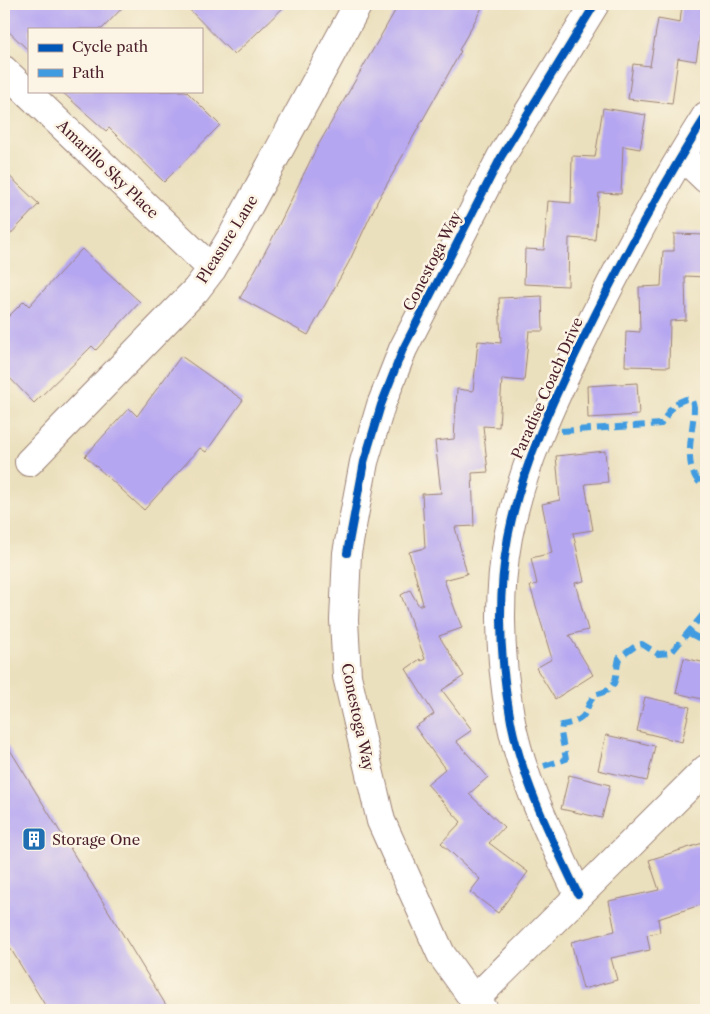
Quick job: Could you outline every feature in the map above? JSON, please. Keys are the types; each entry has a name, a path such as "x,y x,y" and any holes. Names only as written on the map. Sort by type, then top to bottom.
{"street":[{"name":"Pleasure Lane","path":"29,462 196,290 212,269 239,224 358,4"},
{"name":"Conestoga Way","path":"479,1005 441,954 381,821 347,676 344,620 347,553 364,462 381,404 403,349 501,157 594,4"},
{"name":"Amarillo Sky Place","path":"6,75 212,269"},
{"name":"Paradise Coach Drive","path":"578,894 530,785 512,723 504,675 502,633 508,539 530,456 560,388 605,295 706,116"},
{"path":"682,156 706,179"},
{"path":"479,1005 578,894 706,769"}],"building":[{"path":"4,4 126,4 103,28 28,28 28,50 4,27"},
{"path":"184,4 287,4 234,55"},
{"path":"399,4 484,4 459,50 461,51 377,202 349,262 308,335 240,298 271,241 316,149"},
{"path":"682,4 705,4 696,61 678,58 672,104 628,99 633,64 650,66 658,19 680,23"},
{"path":"62,92 187,92 220,125 164,182 109,128 106,131"},
{"path":"603,108 646,115 640,149 623,146 621,194 599,193 595,240 569,238 568,286 524,284 525,249 544,250 548,201 571,203 572,156 595,157"},
{"path":"4,171 39,204 4,241"},
{"path":"674,234 706,235 706,277 685,276 686,320 670,321 669,367 625,366 626,331 640,332 639,287 661,286 663,251 674,251"},
{"path":"82,249 140,302 96,350 92,346 34,403 4,372 4,321 24,301 29,306"},
{"path":"542,296 543,331 529,331 524,381 502,379 499,427 483,426 488,472 472,473 474,526 455,527 467,574 444,580 462,628 439,636 464,676 442,690 472,730 456,741 488,777 469,794 504,827 489,843 528,872 498,913 470,892 480,879 441,843 461,822 427,784 445,769 415,727 434,714 406,669 420,659 421,661 425,659 401,595 410,590 419,606 423,604 409,552 425,548 422,494 441,493 435,441 454,439 457,389 473,391 478,341 501,343 499,298"},
{"path":"181,356 243,400 206,452 200,448 144,510 85,456 129,408 137,416"},
{"path":"637,383 639,415 588,418 587,386"},
{"path":"605,451 608,482 585,484 593,530 573,533 584,581 575,583 588,630 569,635 593,675 555,699 536,668 552,659 530,586 537,584 531,558 552,553 542,504 560,500 556,456"},
{"path":"684,658 706,663 706,700 676,693"},
{"path":"645,697 690,707 682,742 637,731"},
{"path":"606,735 655,746 647,781 598,770"},
{"name":"Storage One","path":"4,740 169,1010 48,1010 4,938"},
{"path":"569,775 610,785 602,818 561,809"},
{"path":"706,842 706,903 658,919 660,932 647,935 650,950 611,958 617,980 583,989 571,942 615,931 609,901 659,890 649,860"}],"marked path":[{"path":"561,431 661,424 674,404 686,399 692,401 694,407 690,462 698,481 706,488"},
{"path":"544,766 566,759 561,733 562,725 577,721 584,716 594,695 602,693 612,686 616,678 619,658 637,645 642,644 658,654 671,653 706,611"},
{"path":"689,633 706,642"}],"cycle path":[{"path":"347,553 364,462 381,405 403,349 501,157 595,4"},
{"path":"578,894 531,788 516,744 511,722 504,676 501,630 502,583 508,537 521,485 539,435 561,386 598,309 642,225 706,116"}],"place":[{"name":"Storage One","path":"34,839"}]}
